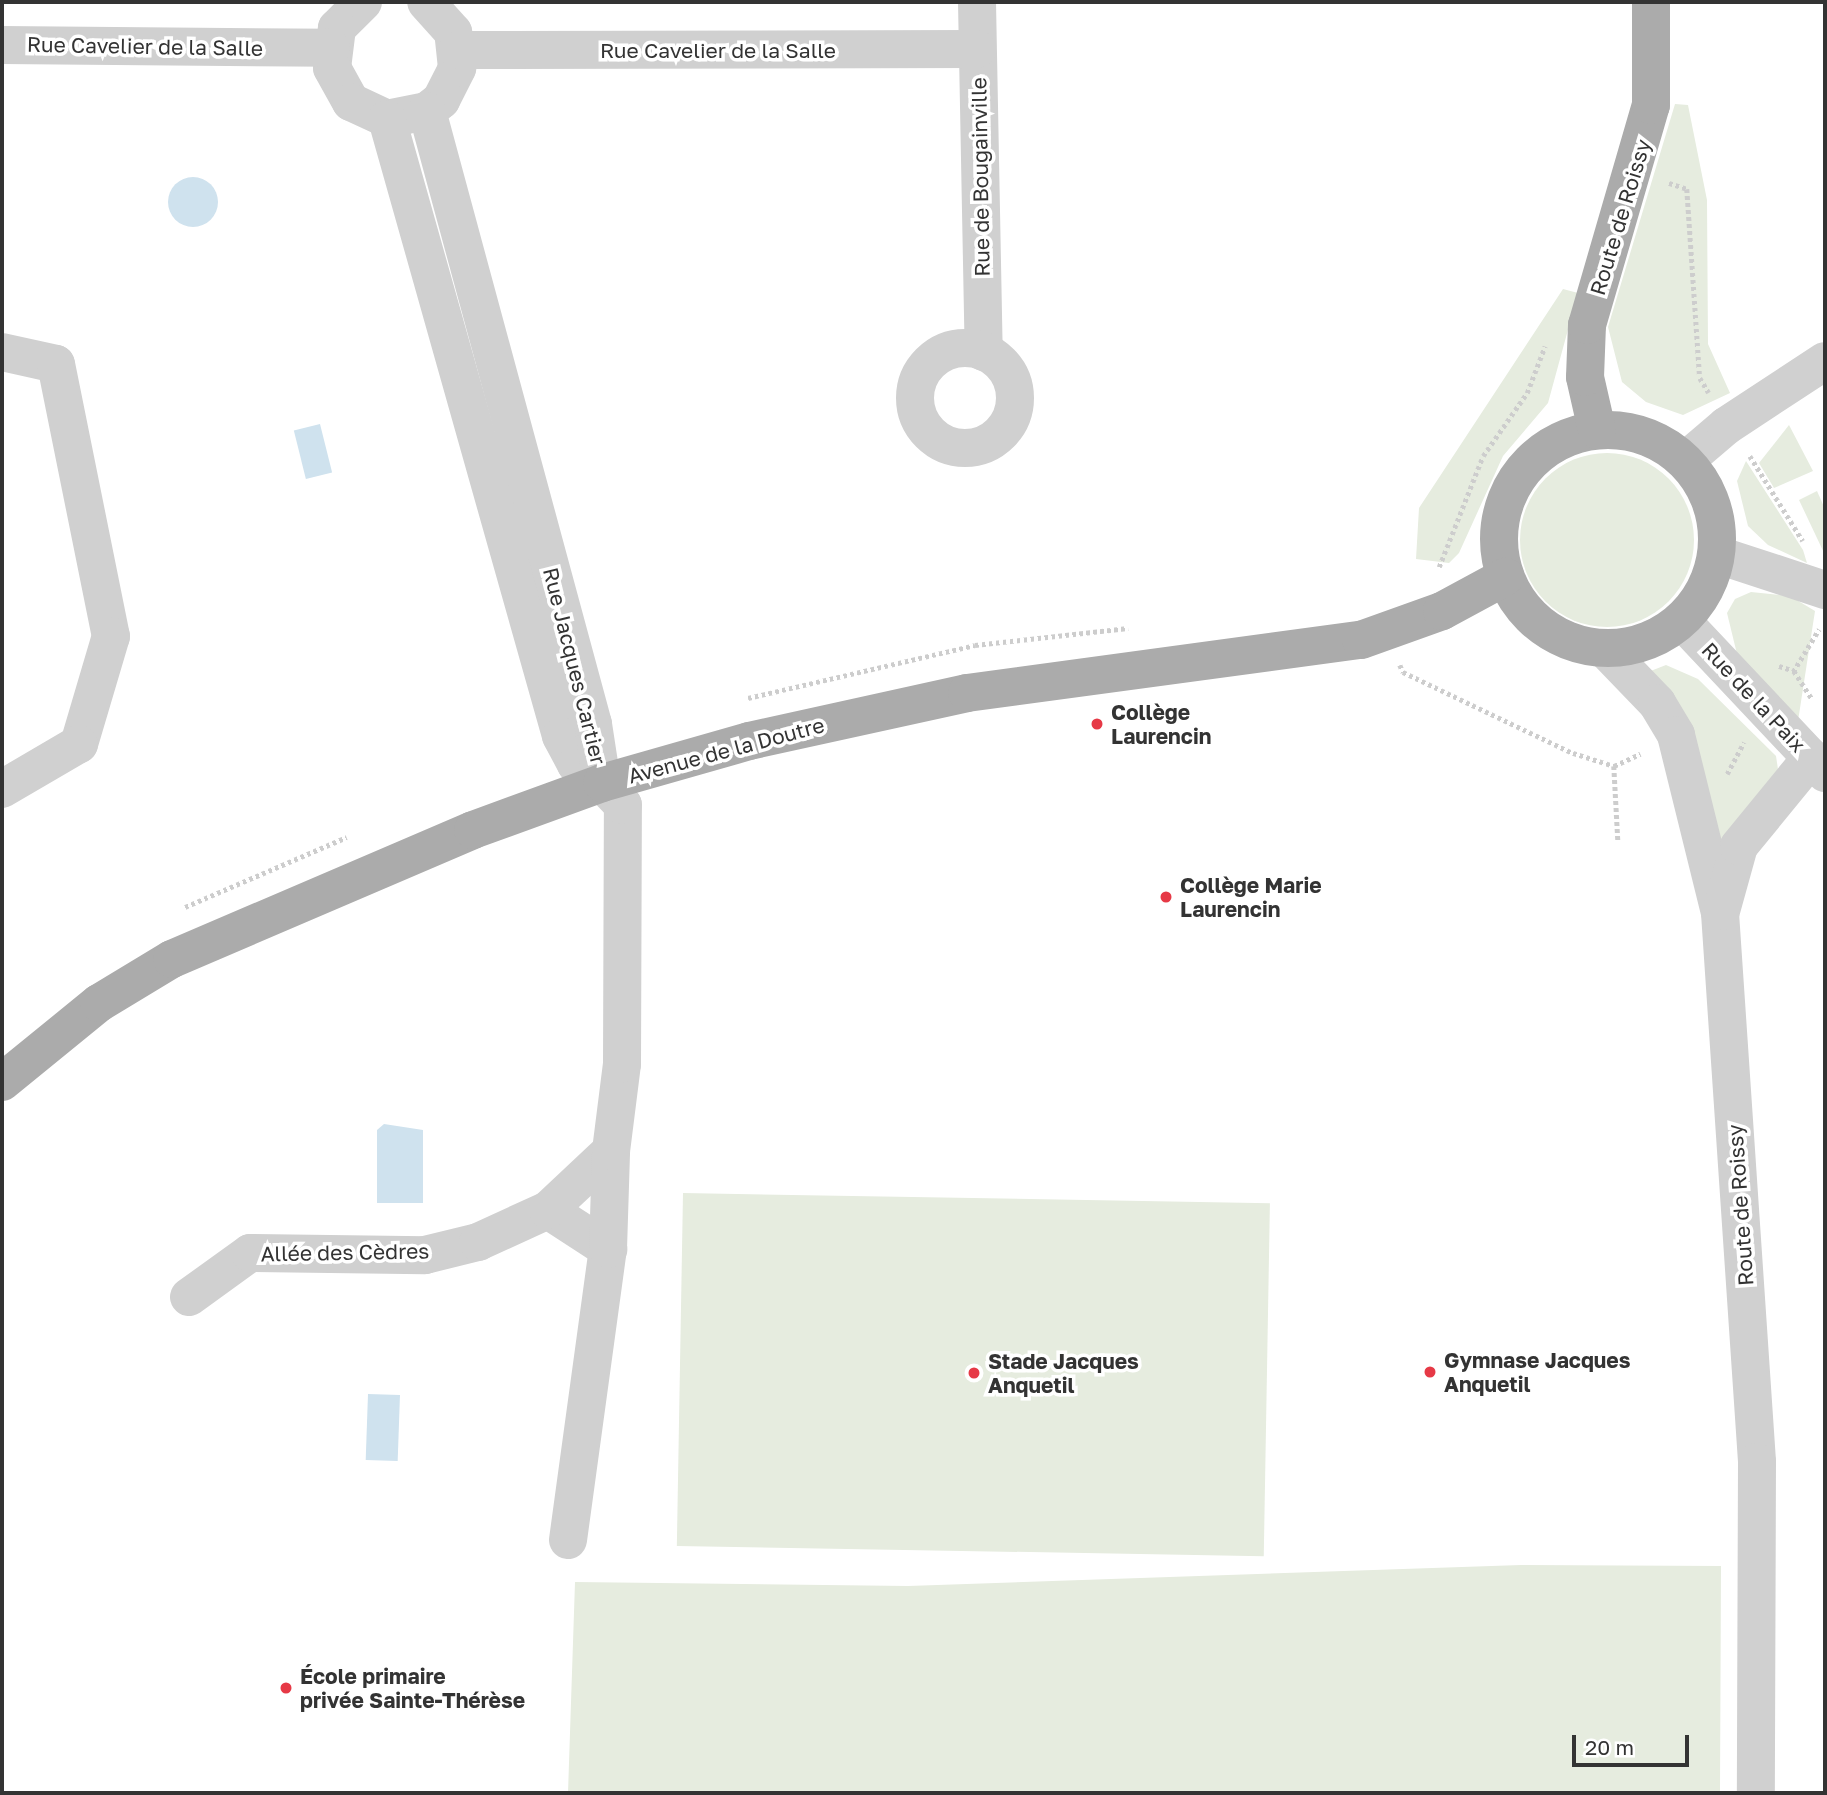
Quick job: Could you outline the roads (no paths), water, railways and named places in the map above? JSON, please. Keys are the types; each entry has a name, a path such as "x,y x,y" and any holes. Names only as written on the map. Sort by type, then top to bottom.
{"main road":[{"name":"Route de Roissy","path":"1597,430 1585,377 1587,325 1651,105 1651,2"},
{"path":"1597,430 1659,442 1685,461 1706,488 1717,521 1718,555 1699,602 1682,621 1659,637 1605,649 1570,643 1542,627 1505,577 1498,544 1515,481 1546,450 1597,430"},
{"name":"Avenue de la Doutre","path":"2,1082 99,1003 172,959 472,830 602,783 749,741 967,693 1361,640 1424,619 1505,577"}],"street":[{"path":"363,2 337,28 331,48 338,87 368,113 387,119 427,111 451,85 458,50 443,15 426,2"},
{"name":"Rue de Bougainville","path":"977,2 985,352"},
{"name":"Rue Cavelier de la Salle","path":"2,44 331,48"},
{"name":"Rue Cavelier de la Salle","path":"458,50 977,49"},
{"name":"Rue Jacques Cartier","path":"427,111 593,724 602,783"},
{"name":"Rue Jacques Cartier","path":"387,119 561,736 576,764 602,783"},
{"path":"2,352 56,364 111,636 79,744 2,789"},
{"path":"1685,461 1726,426 1825,361"},
{"path":"1718,555 1825,590"},
{"name":"Rue de la Paix","path":"1682,621 1818,766"},
{"name":"Route de Roissy","path":"1605,649 1657,703 1676,735 1720,913 1757,1462 1756,1793"},
{"path":"1720,913 1739,846 1818,766"},
{"path":"568,1540 608,1249 611,1150 622,1065 623,805 602,783"},
{"name":"Allée des Cèdres","path":"190,1297 250,1253 425,1255 478,1242 548,1210 611,1150"},
{"path":"548,1210 608,1249"}],"water":[{"path":"193,177 210,185 218,202 210,219 193,227 176,219 168,202 176,185"},
{"path":"320,424 332,473 306,479 294,431"},
{"path":"384,1124 423,1130 423,1203 377,1203 377,1130"},
{"path":"368,1394 400,1395 398,1461 366,1460"}],"place":[{"name":"Collège Laurencin","path":"1097,724"},
{"name":"Collège Marie Laurencin","path":"1166,897"},
{"name":"Gymnase Jacques Anquetil","path":"1430,1372"},
{"name":"Stade Jacques Anquetil","path":"974,1373"},
{"name":"École primaire privée Sainte-Thérèse","path":"286,1688"}]}
